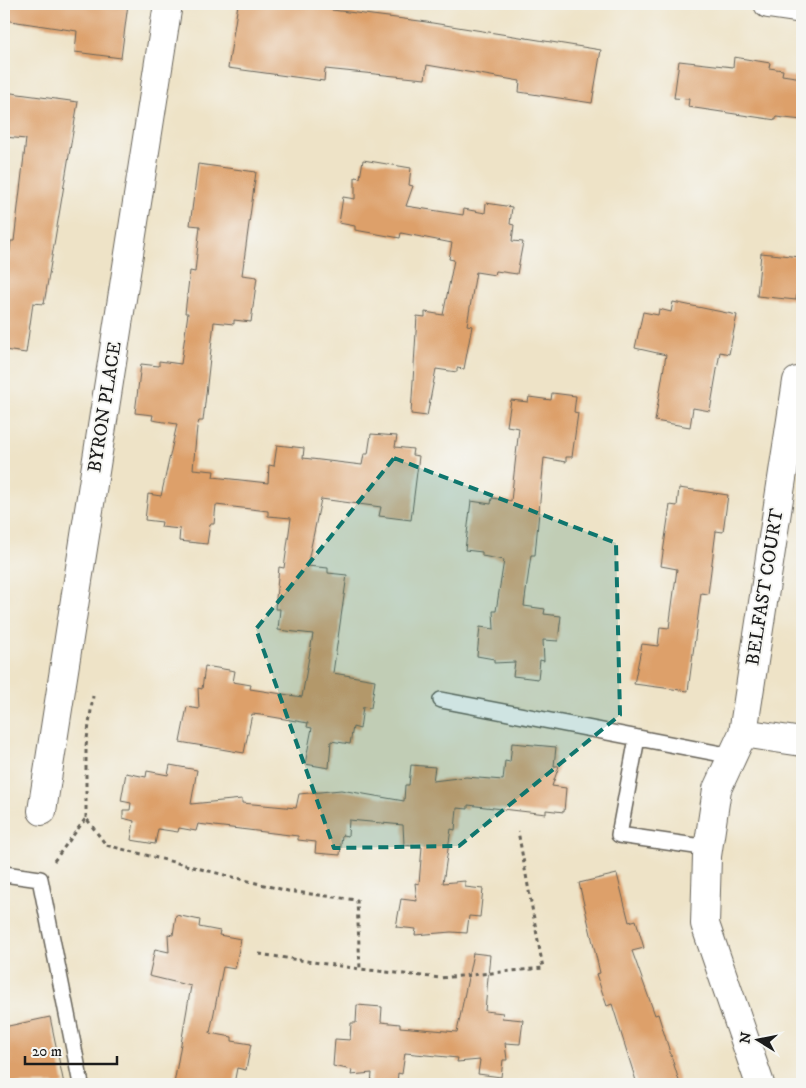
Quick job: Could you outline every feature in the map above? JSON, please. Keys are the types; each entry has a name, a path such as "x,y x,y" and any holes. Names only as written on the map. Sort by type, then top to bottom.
{"street":[{"name":"BYRON PLACE","path":"42,811 168,4"},
{"path":"768,4 802,9"},
{"name":"BELFAST COURT","path":"760,1084 705,924 709,848 717,789 738,745 797,381"},
{"path":"738,745 802,742"}],"lane":[{"path":"441,700 637,738 738,745"},
{"path":"637,738 619,835 709,848"},
{"path":"4,874 40,879 80,1084"}],"path":[{"path":"40,879 86,818 106,844 288,891 357,900 360,969"},
{"path":"259,954 360,969 440,978 543,968 518,832"}],"highlighted area":[{"path":"394,458 616,543 620,715 459,846 334,848 256,629"}],"building":[{"path":"4,4 128,4 121,58 75,52 77,31 4,20"},
{"path":"238,4 333,4 332,10 420,21 601,50 592,103 519,92 520,81 427,65 425,79 325,69 324,81 228,68"},
{"path":"734,57 770,63 769,68 783,70 782,75 802,78 802,120 776,117 776,120 688,107 689,99 674,98 679,61 733,67"},
{"path":"4,92 78,102 44,304 33,303 26,353 4,350 4,292 11,241 14,241 26,139 4,137"},
{"path":"363,160 411,168 409,185 413,186 406,206 463,215 464,209 485,213 486,203 512,207 510,224 514,225 512,241 523,242 517,274 496,271 495,275 476,272 467,325 472,326 464,369 457,368 457,372 436,369 427,416 411,414 417,316 425,317 425,312 443,315 454,260 449,259 452,243 401,233 400,238 355,230 355,226 339,223 343,197 355,199 355,177 360,178"},
{"path":"198,164 256,172 242,275 257,277 251,322 234,320 234,324 214,322 203,421 199,421 197,427 193,469 214,471 213,477 268,483 269,465 274,466 277,445 304,448 303,458 362,465 364,454 368,454 371,434 397,436 395,447 413,449 412,455 419,456 411,520 379,516 381,507 321,499 307,566 328,568 328,573 347,575 333,673 375,680 371,708 363,707 360,729 353,727 350,744 331,741 329,768 305,764 312,728 307,727 308,723 252,714 244,753 180,742 187,707 199,709 198,688 202,689 205,666 235,671 233,682 251,685 250,689 302,697 313,634 278,630 280,609 275,609 279,567 284,568 291,518 268,516 268,511 216,505 214,524 210,524 207,544 179,541 180,529 161,527 162,522 145,520 148,494 161,496 177,424 152,420 153,415 135,413 141,364 159,366 159,361 181,364 188,313 185,313 190,271 195,272 200,226 190,225"},
{"path":"761,253 801,257 796,300 757,296"},
{"path":"673,302 737,315 729,354 720,352 710,411 693,408 690,427 655,421 666,355 635,348 643,312 658,315 659,309 671,312"},
{"path":"552,393 576,396 574,412 578,413 572,457 566,457 566,462 544,458 535,555 531,555 524,606 545,609 544,614 561,616 558,641 543,640 544,661 540,660 538,679 513,676 515,662 494,663 494,659 477,656 480,627 494,629 493,611 496,611 504,560 482,556 482,552 465,550 471,501 491,504 492,498 511,501 519,428 507,426 511,400 528,402 529,397 551,400"},
{"path":"679,488 728,495 723,532 716,531 708,594 701,593 688,691 634,684 642,644 658,646 660,627 669,628 677,569 661,566 670,505 677,506"},
{"path":"512,743 556,747 554,766 559,766 552,786 566,788 564,812 546,810 546,814 468,805 468,809 457,808 455,830 451,829 443,883 465,881 465,887 483,889 480,917 469,916 467,933 451,932 415,935 416,929 396,927 401,899 417,901 415,883 419,884 422,847 404,845 403,825 349,820 348,836 342,835 340,855 315,853 316,842 298,840 298,836 198,824 196,831 179,828 178,832 158,829 155,844 131,840 134,821 123,818 123,810 130,810 131,803 121,801 126,773 146,777 147,771 168,775 170,765 197,770 191,804 242,799 242,803 296,808 299,794 341,790 404,801 405,785 409,785 411,765 435,767 433,781 466,777 503,780 505,761 510,762"},
{"path":"617,874 629,922 636,920 644,948 632,951 655,1015 658,1014 680,1084 637,1084 612,1004 607,1006 596,974 600,973 579,883"},
{"path":"176,915 200,920 199,927 220,931 219,935 241,939 235,969 223,967 210,1033 232,1037 232,1041 251,1044 246,1070 237,1068 234,1084 174,1084 191,986 149,976 155,949 169,952 168,934 173,935"},
{"path":"473,953 490,955 485,1011 503,1013 502,1018 523,1020 520,1044 505,1043 507,1060 503,1060 501,1077 478,1074 480,1060 457,1062 458,1058 405,1053 402,1074 398,1073 397,1084 371,1084 372,1073 351,1075 352,1070 333,1066 335,1039 350,1040 351,1023 356,1023 357,1005 382,1007 381,1022 400,1024 400,1027 457,1032"},
{"path":"50,1017 64,1084 4,1084 4,1027"}]}
